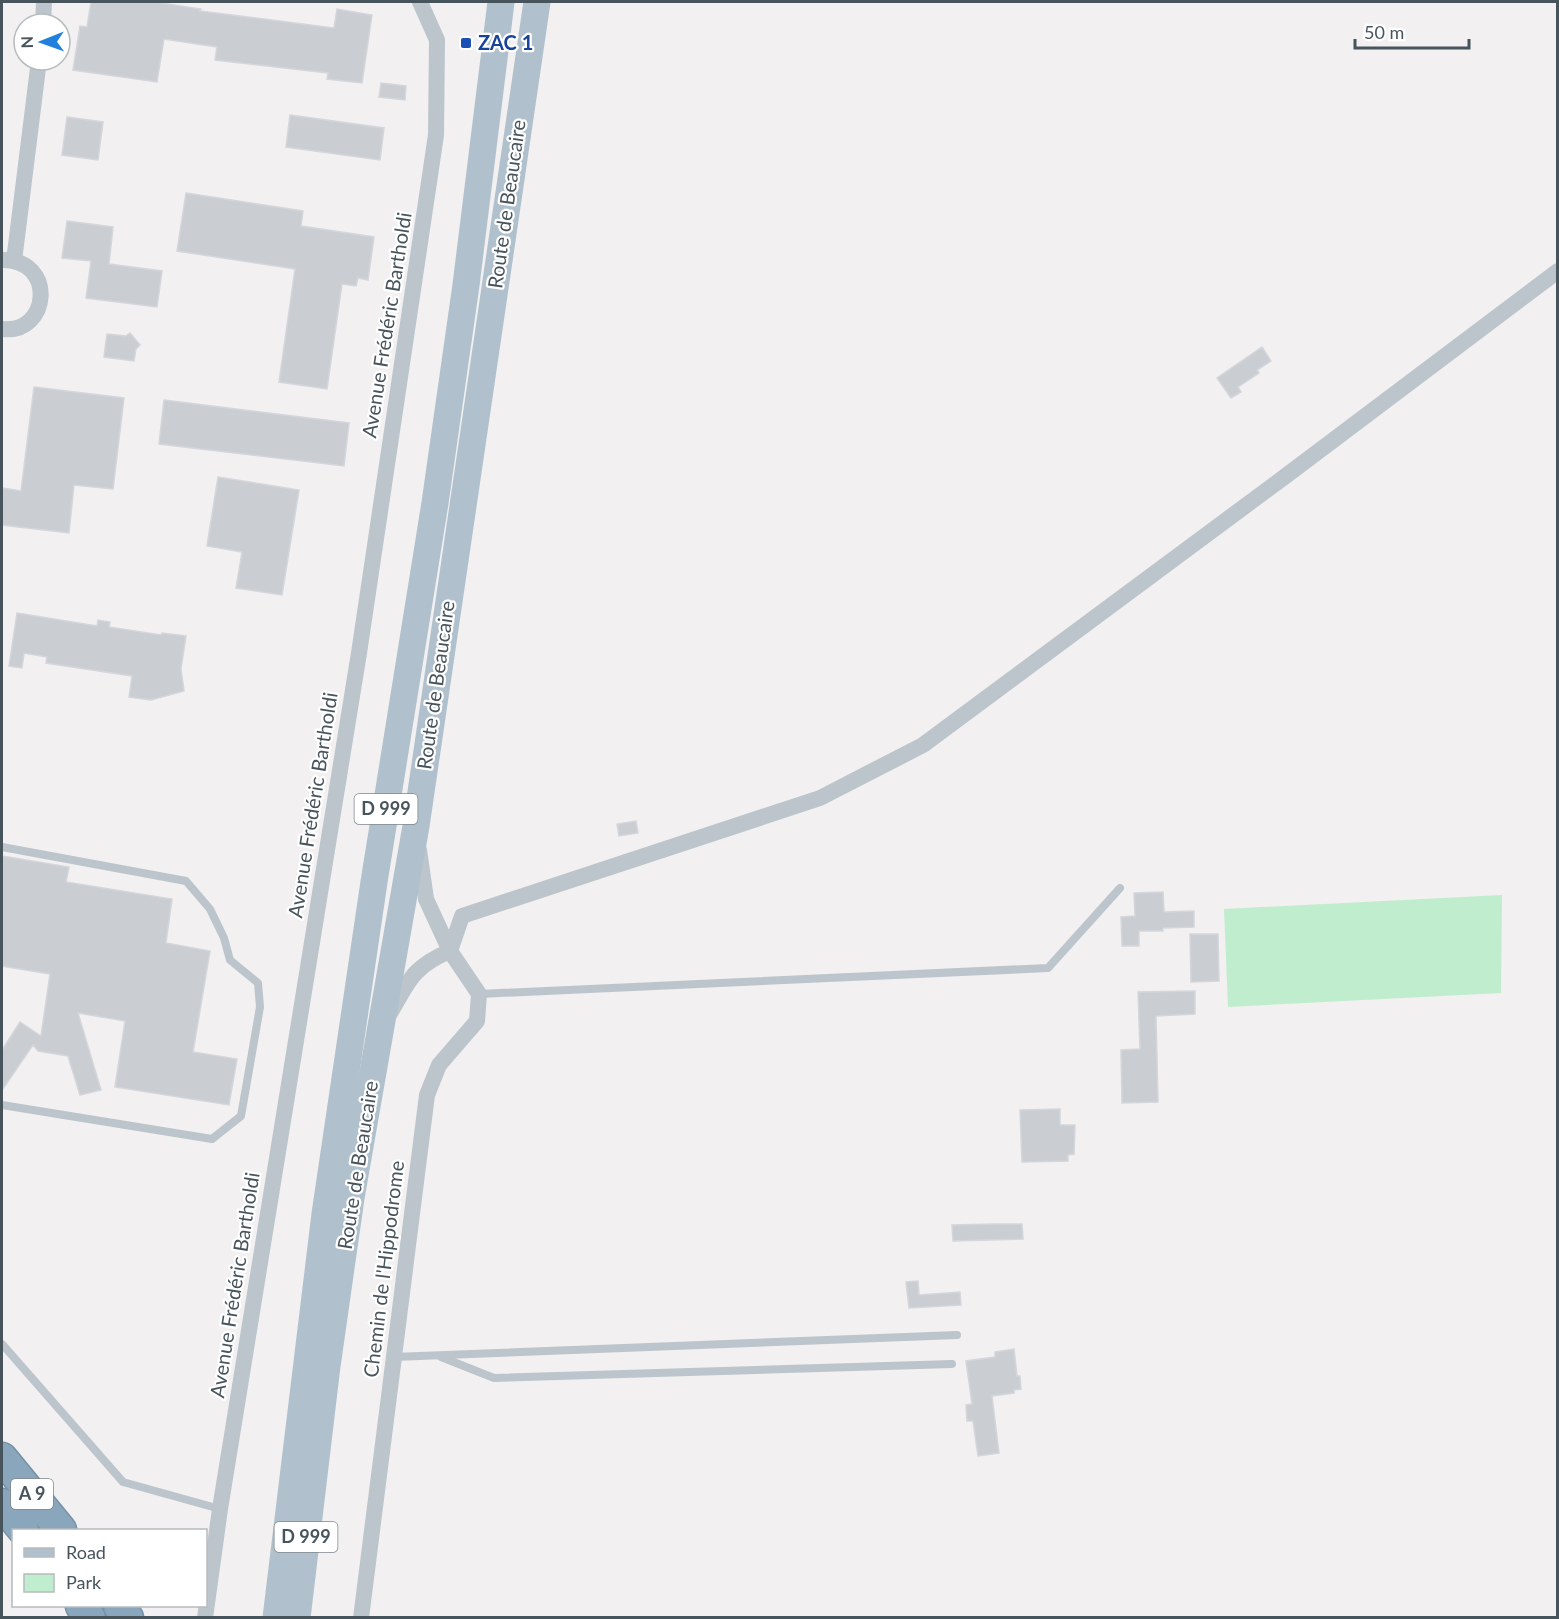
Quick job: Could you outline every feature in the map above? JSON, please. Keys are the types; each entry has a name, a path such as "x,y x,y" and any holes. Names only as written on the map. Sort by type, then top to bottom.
{"highway":[{"name":"A 9","path":"2,1458 60,1529"},
{"name":"A 9","path":"2,1504 22,1529"}],"main road":[{"name":"Route de Beaucaire","path":"276,1617 325,1214 374,882 435,503 466,285 501,2"},
{"name":"Route de Beaucaire","path":"297,1617 327,1366 351,1198 416,826 537,2"}],"street":[{"name":"Avenue Frédéric Bartholdi","path":"206,1617 220,1509 359,653 436,135 437,40 420,2"},
{"path":"2,329 17,328 27,323 35,315 40,305 39,282 33,272 24,265 8,260 37,72"},
{"path":"380,1031 414,972 433,958 450,951 462,916 819,798 923,745 1278,482 1557,271"},
{"path":"416,826 426,899 450,951 479,994"},
{"name":"Chemin de l'Hippodrome","path":"361,1617 427,1095 439,1065 477,1021 479,994"}],"lane":[{"path":"2,847 186,881 210,909 224,938 230,960 258,983 260,1007 241,1116 212,1139 2,1105"},
{"path":"479,994 1048,968 1120,888"},
{"path":"394,1357 957,1335"},
{"path":"2,1344 123,1482 220,1509"},
{"path":"438,1355 495,1378 952,1364"}],"green space":[{"path":"1502,895 1501,993 1228,1007 1224,909"}],"building":[{"path":"91,2 155,2 201,9 200,11 334,28 337,9 372,15 362,83 327,79 328,73 215,60 217,47 164,39 157,82 73,70 80,26 87,27"},
{"path":"381,83 406,86 405,100 379,97"},
{"path":"290,115 384,128 380,160 286,147"},
{"path":"67,117 103,122 98,160 62,155"},
{"path":"186,193 303,211 301,226 374,237 368,280 358,278 356,286 342,284 327,389 279,382 295,269 177,251"},
{"path":"67,221 113,227 109,264 162,271 157,307 86,298 91,261 62,258"},
{"path":"130,333 140,345 136,349 134,361 104,357 107,334 126,336"},
{"path":"1262,347 1271,361 1257,370 1259,373 1238,387 1241,392 1231,398 1217,378"},
{"path":"34,387 124,398 113,489 74,485 69,533 2,525 2,488 21,491"},
{"path":"164,400 349,423 344,466 159,444"},
{"path":"218,477 299,490 282,595 236,588 242,552 207,546"},
{"path":"17,613 97,626 98,620 110,622 109,627 161,635 162,633 186,636 181,669 184,691 151,700 129,697 132,676 46,663 47,657 24,653 22,668 9,666"},
{"path":"636,821 638,833 619,836 617,824"},
{"path":"2,856 69,867 66,882 172,899 166,943 210,951 193,1052 237,1059 229,1105 115,1087 125,1021 78,1013 101,1090 80,1095 68,1056 38,1051 33,1045 2,1090 2,1050 20,1022 41,1036 50,974 2,966"},
{"path":"1163,892 1164,912 1194,911 1194,927 1139,931 1139,946 1122,946 1121,917 1135,916 1134,893"},
{"path":"1190,934 1218,934 1219,981 1191,982"},
{"path":"1195,991 1195,1014 1156,1016 1158,1102 1122,1103 1121,1050 1140,1049 1138,992"},
{"path":"1060,1109 1060,1125 1075,1125 1074,1154 1068,1155 1068,1161 1022,1162 1020,1110"},
{"path":"1022,1224 1023,1239 953,1241 952,1225"},
{"path":"918,1281 919,1295 960,1292 961,1305 909,1308 906,1282"},
{"path":"1014,1349 1021,1389 1014,1390 1014,1393 992,1396 999,1453 978,1456 973,1421 967,1421 966,1405 972,1404 966,1361 995,1357 995,1352"}],"place":[{"name":"ZAC 1","path":"466,43"}]}
